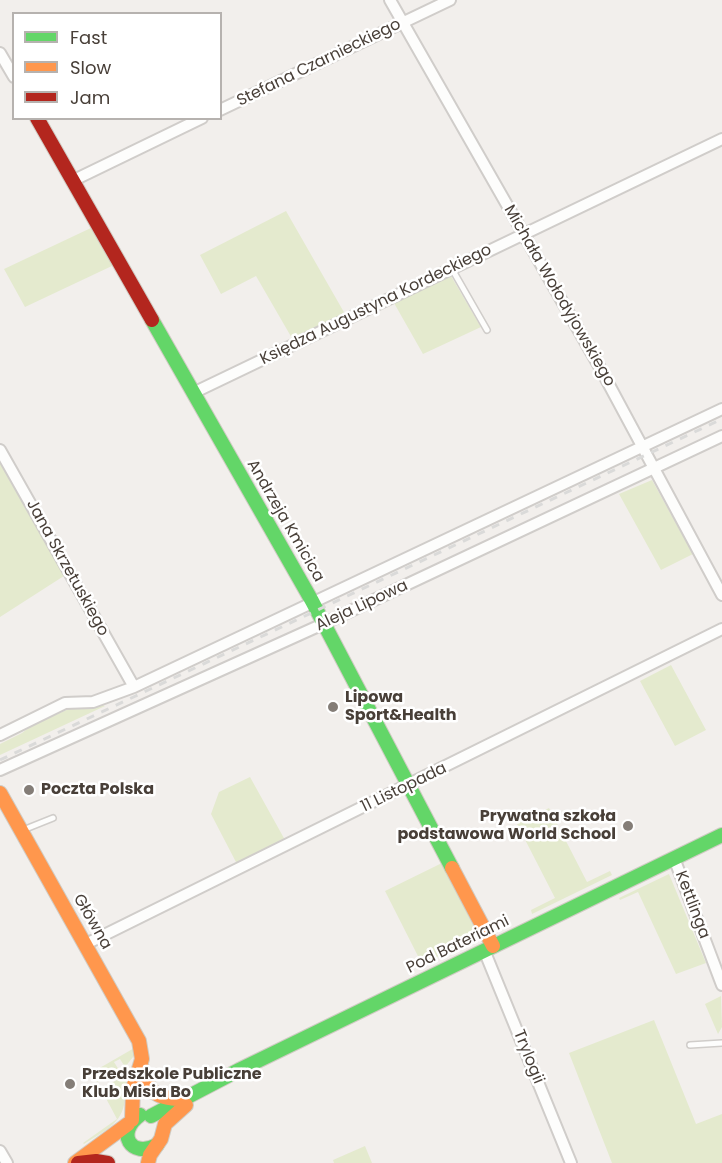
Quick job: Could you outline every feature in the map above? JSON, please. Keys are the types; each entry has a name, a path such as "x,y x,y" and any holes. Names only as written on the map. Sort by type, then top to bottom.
{"street":[{"name":"Michała Wołodyjowskiego","path":"390,0 599,366 722,595"},
{"name":"Stefana Czarnieckiego","path":"222,109 450,0"},
{"path":"0,53 12,74"},
{"name":"Andrzeja Kmicica","path":"38,120 312,601 410,785 489,948"},
{"path":"72,181 198,120"},
{"name":"Księdza Augustyna Kordeckiego","path":"193,393 722,139"},
{"name":"Aleja Lipowa","path":"0,735 65,703 93,702 134,687 722,409"},
{"name":"Aleja Lipowa","path":"0,770 323,624 722,436"},
{"name":"Jana Skrzetuskiego","path":"0,450 134,687"},
{"name":"11 Listopada","path":"86,945 722,629"},
{"name":"Główna","path":"0,793 4,808 86,945 139,1041 143,1055 139,1099 149,1116"},
{"name":"Pod Bateriami","path":"149,1116 208,1085 722,836"},
{"name":"Kettlinga","path":"674,858 722,985"},
{"name":"Trylogii","path":"489,948 571,1163"},
{"path":"141,1068 153,1094 160,1098 182,1099"},
{"name":"Główna","path":"130,1122 134,1083 141,1068"},
{"name":"Pod Bateriami","path":"148,1163 165,1124 208,1085"},
{"path":"76,1163 140,1115 149,1116 159,1124 160,1139 144,1151 131,1144 91,1153"},
{"path":"130,1122 126,1132 137,1163"},
{"path":"0,1151 7,1163"},
{"path":"76,1163 96,1161 108,1163"}],"lane":[{"path":"452,269 487,330"},
{"path":"28,828 53,818"},
{"path":"690,1045 722,1043"}],"green space":[{"path":"286,211 345,314 293,340 256,276 221,294 200,255"},
{"path":"93,227 114,265 25,307 4,269"},
{"path":"451,276 481,327 423,354 394,303"},
{"path":"0,458 67,574 0,617"},
{"path":"652,480 693,554 661,570 619,494"},
{"path":"671,665 706,730 675,746 640,681"},
{"path":"101,704 105,706 0,755 0,744 31,726 73,707 91,707"},
{"path":"250,777 285,840 237,864 211,814 219,792"},
{"path":"549,808 587,882 610,871 612,875 532,914 531,910 555,898 517,824"},
{"path":"442,863 480,939 445,955 444,953 423,966 385,891"},
{"path":"669,874 706,963 676,974 638,892 620,900 619,898"},
{"path":"721,996 722,1027 718,1034 705,1004"},
{"path":"654,1020 696,1124 722,1114 722,1163 612,1163 569,1053"},
{"path":"136,1047 137,1052 125,1067 120,1059 114,1062 119,1070 110,1075 107,1068 104,1071 108,1076 97,1082 91,1073"},
{"path":"127,1076 122,1112 118,1118 114,1123 109,1128 84,1144 117,1119 101,1089"},
{"path":"365,1146 372,1163 334,1163 333,1160"}],"railway":[{"path":"0,760 722,419"}],"traffic: fast":[{"path":"152,320 312,601 452,868"},
{"path":"151,1116 239,1070 722,835"},
{"path":"140,1115 128,1129 129,1142 140,1149 157,1145"}],"traffic: slow":[{"path":"0,793 139,1041 142,1059 133,1088 132,1120"},
{"path":"452,868 493,946"},
{"path":"141,1065 146,1081 154,1092 172,1099 182,1099"},
{"path":"148,1163 150,1155 161,1139 165,1124 186,1105"},
{"path":"75,1163 128,1124"}],"traffic: jam":[{"path":"38,120 152,320"},
{"path":"78,1163 96,1161 108,1163"}],"place":[{"name":"Lipowa Sport&Health","path":"333,707"},
{"name":"Poczta Polska","path":"29,790"},
{"name":"Prywatna szkoła podstawowa World School","path":"628,826"},
{"name":"Przedszkole Publiczne Klub Misia Bo","path":"70,1084"}]}
